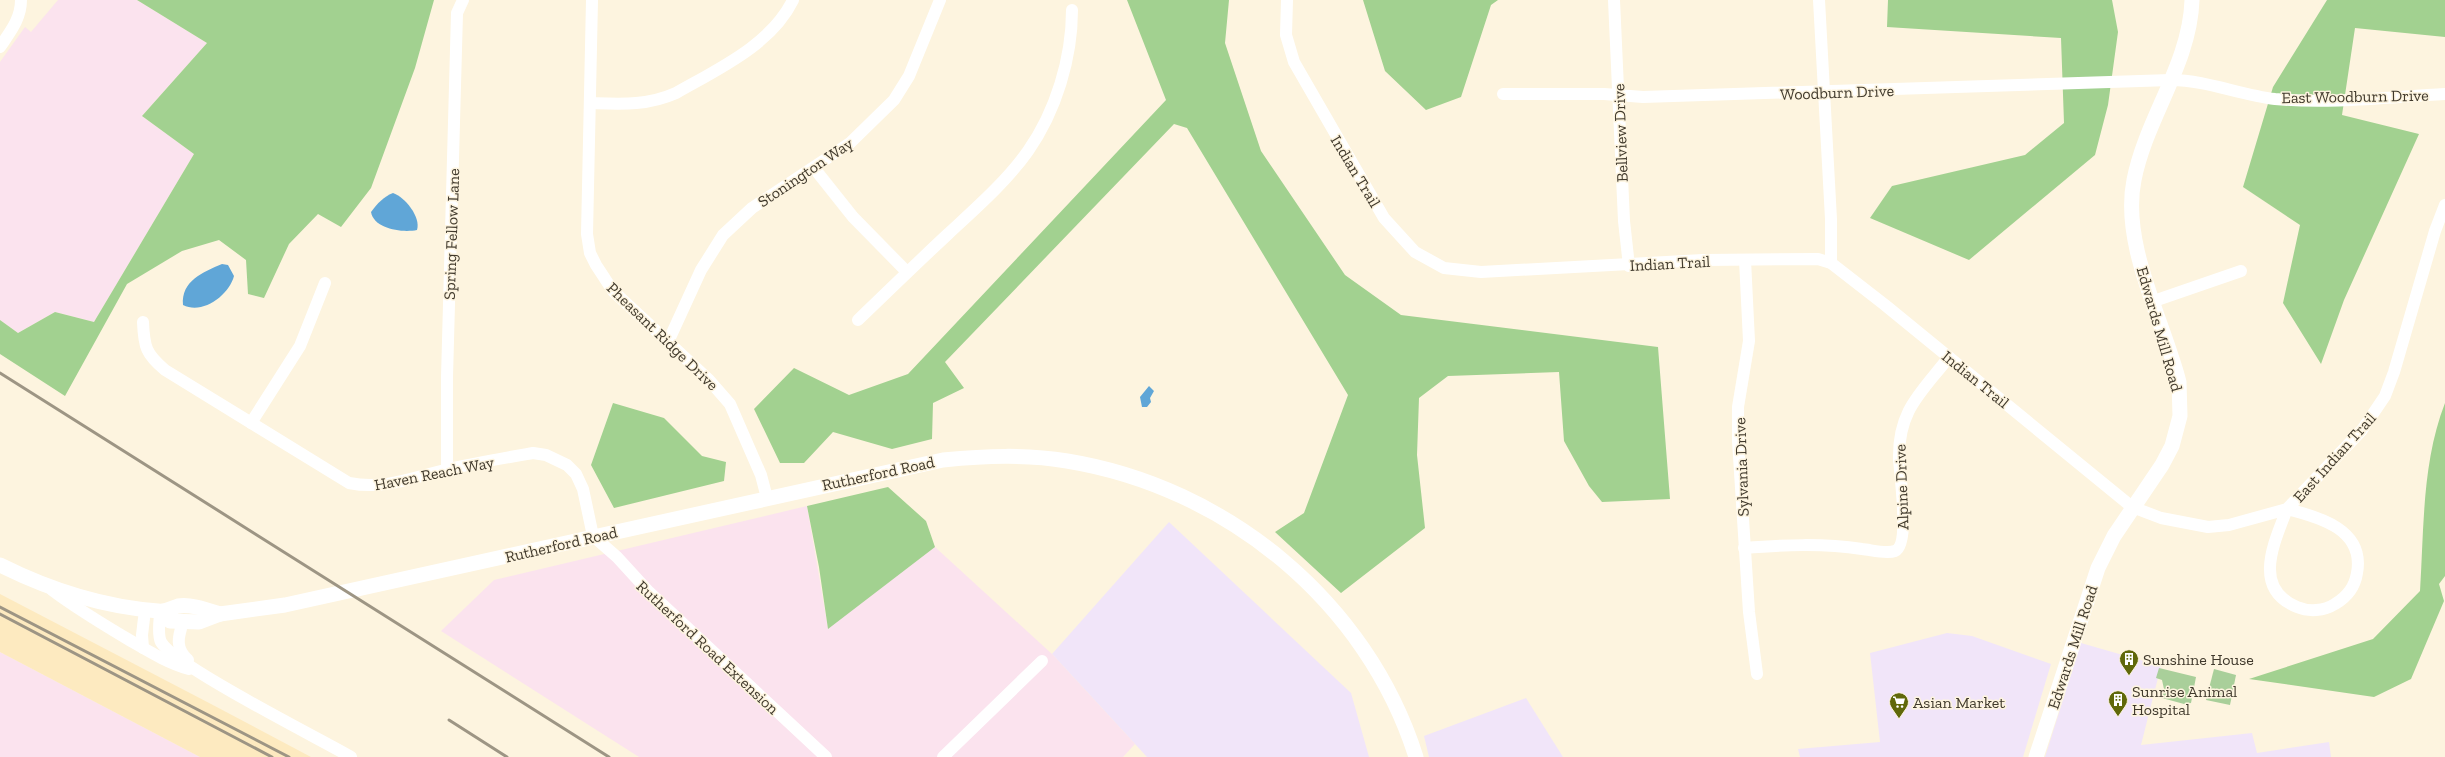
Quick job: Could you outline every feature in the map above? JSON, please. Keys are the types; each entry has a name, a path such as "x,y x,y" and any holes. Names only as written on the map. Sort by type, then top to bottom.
{"street":[{"path":"0,46 14,27 18,17 21,0"},
{"name":"Spring Fellow Lane","path":"447,470 447,377 457,13 463,0"},
{"name":"Pheasant Ridge Drive","path":"592,0 587,234 590,253 601,275 613,291 668,342 730,404 748,442 767,498"},
{"path":"590,104 644,104 660,100 676,93 764,38 785,15 793,0"},
{"name":"Stonington Way","path":"668,342 701,270 723,235 752,208 850,143 894,100 909,76 940,0"},
{"name":"Indian Trail","path":"1287,0 1286,35 1294,62 1384,218 1415,252 1435,264 1462,272 1811,257 1830,263 1949,357 2132,507"},
{"name":"Bellview Drive","path":"1614,0 1624,221 1629,266"},
{"path":"1819,0 1831,219 1830,263"},
{"name":"Edwards Mill Road","path":"2036,757 2088,594 2114,536 2132,507 2168,456 2180,416 2179,382 2134,240 2132,195 2139,160 2186,39 2192,16 2192,0"},
{"path":"858,320 976,208 1017,166 1029,150 1047,117 1064,67 1071,44 1072,10"},
{"name":"Woodburn Drive","path":"1503,94 1619,95 1644,97 2171,80"},
{"name":"East Woodburn Drive","path":"2171,80 2186,80 2252,96 2305,101 2445,94"},
{"path":"814,168 853,216 907,272"},
{"name":"East Indian Trail","path":"2132,507 2161,518 2208,527 2229,525 2287,509 2362,430 2385,396 2394,372 2432,238 2445,205"},
{"name":"Sylvania Drive","path":"1745,260 1750,341 1738,407 1738,441 1749,612 1757,674"},
{"path":"2154,301 2241,271"},
{"path":"251,423 300,346 325,283"},
{"name":"Haven Reach Way","path":"143,322 144,344 151,358 165,370 349,483 369,487 394,484 447,470 533,453 558,459 576,474 583,489 593,536"},
{"name":"Alpine Drive","path":"1744,548 1815,544 1883,552 1900,548 1904,529 1899,460 1901,428 1912,404 1949,357"},
{"name":"Rutherford Road","path":"153,611 170,621 199,622 220,614 285,605 923,463 982,456 1025,457 1067,461 1110,470 1150,482 1191,500 1235,524 1271,550 1306,580 1338,615 1378,672 1399,713 1416,757"},
{"path":"2287,509 2314,515 2329,522 2348,536 2355,546 2358,567 2355,582 2346,596 2332,606 2314,610 2297,607 2282,598 2273,584 2269,570 2272,548 2287,509"},
{"name":"Rutherford Road Extension","path":"593,536 617,557 645,589 826,757"},
{"name":"Rutherford Road","path":"0,565 44,584 111,604 153,611 179,606 192,606 220,614"},
{"path":"44,584 81,612 143,648 172,664 200,672"},
{"path":"143,648 142,634 153,611"},
{"path":"153,611 161,642 172,654 200,672 351,757"},
{"path":"183,622 178,640 179,649 200,672"},
{"path":"944,757 1042,660"}],"shaded area":[{"path":"58,0 137,0 207,43 142,116 194,154 94,322 55,312 18,333 0,320 0,62 25,27 31,32"},
{"path":"807,506 828,628 935,547 1052,654 1135,744 1123,757 639,757 441,631 494,580"},
{"path":"1169,522 1351,693 1369,757 1147,757 1052,654"},
{"path":"0,594 311,757 200,757 0,652"},
{"path":"1947,633 1972,636 2051,664 2023,757 1800,757 1798,749 1880,742 1870,653"},
{"path":"2081,643 2161,666 2141,745 2252,733 2257,753 2329,742 2331,757 2045,757"},
{"path":"0,652 200,757 0,757"},
{"path":"1526,698 1563,757 1429,757 1424,736"}],"green space":[{"path":"137,0 434,0 415,68 371,188 341,227 318,214 289,244 264,298 248,294 246,260 219,240 182,251 127,284 65,396 0,354 0,320 18,333 55,312 94,322 194,154 142,116 207,43"},
{"path":"1127,0 1229,0 1225,43 1261,151 1345,275 1401,315 1658,347 1670,499 1602,502 1589,486 1564,441 1559,372 1448,376 1419,398 1417,455 1425,528 1341,593 1275,532 1304,513 1348,395 1187,128 1174,124 945,362 964,388 933,403 932,439 892,449 833,432 804,463 780,463 754,409 794,368 849,395 908,374 1166,100"},
{"path":"1363,0 1498,0 1491,5 1461,97 1426,110 1385,71"},
{"path":"1888,0 2112,0 2118,32 2108,105 2095,155 1969,260 1870,218 1892,186 2025,155 2064,123 2061,38 1887,27"},
{"path":"2327,0 2445,0 2445,37 2355,28 2342,115 2419,134 2344,300 2321,364 2283,303 2300,225 2243,187 2273,87"},
{"path":"613,403 664,418 702,456 726,462 724,481 614,508 591,465"},
{"path":"2445,403 2445,576 2439,584 2444,601 2411,679 2374,697 2249,679 2373,639 2420,591 2425,496 2428,472 2437,425"},
{"path":"888,487 926,521 935,547 828,629 819,567 807,506"},
{"path":"2159,668 2196,677 2191,703 2184,704 2162,698 2164,689 2162,680 2156,678"},
{"path":"2214,669 2236,675 2230,705 2206,700"}],"water":[{"path":"393,193 398,195 411,208 417,219 417,230 397,230 383,226 373,218 371,212 378,203 383,198"},
{"path":"222,264 228,265 234,276 227,290 207,305 191,307 183,305 183,297 189,284 201,274"},
{"path":"1149,386 1154,391 1150,398 1151,402 1147,407 1142,407 1140,397"}],"railway":[{"path":"0,373 609,757"},
{"path":"0,607 289,757"},
{"path":"0,614 272,757"},
{"path":"449,720 507,757"}],"place":[{"name":"Sunshine House","path":"2129,676"},
{"name":"Sunrise Animal Hospital","path":"2118,717"},
{"name":"Asian Market","path":"1899,719"}]}
